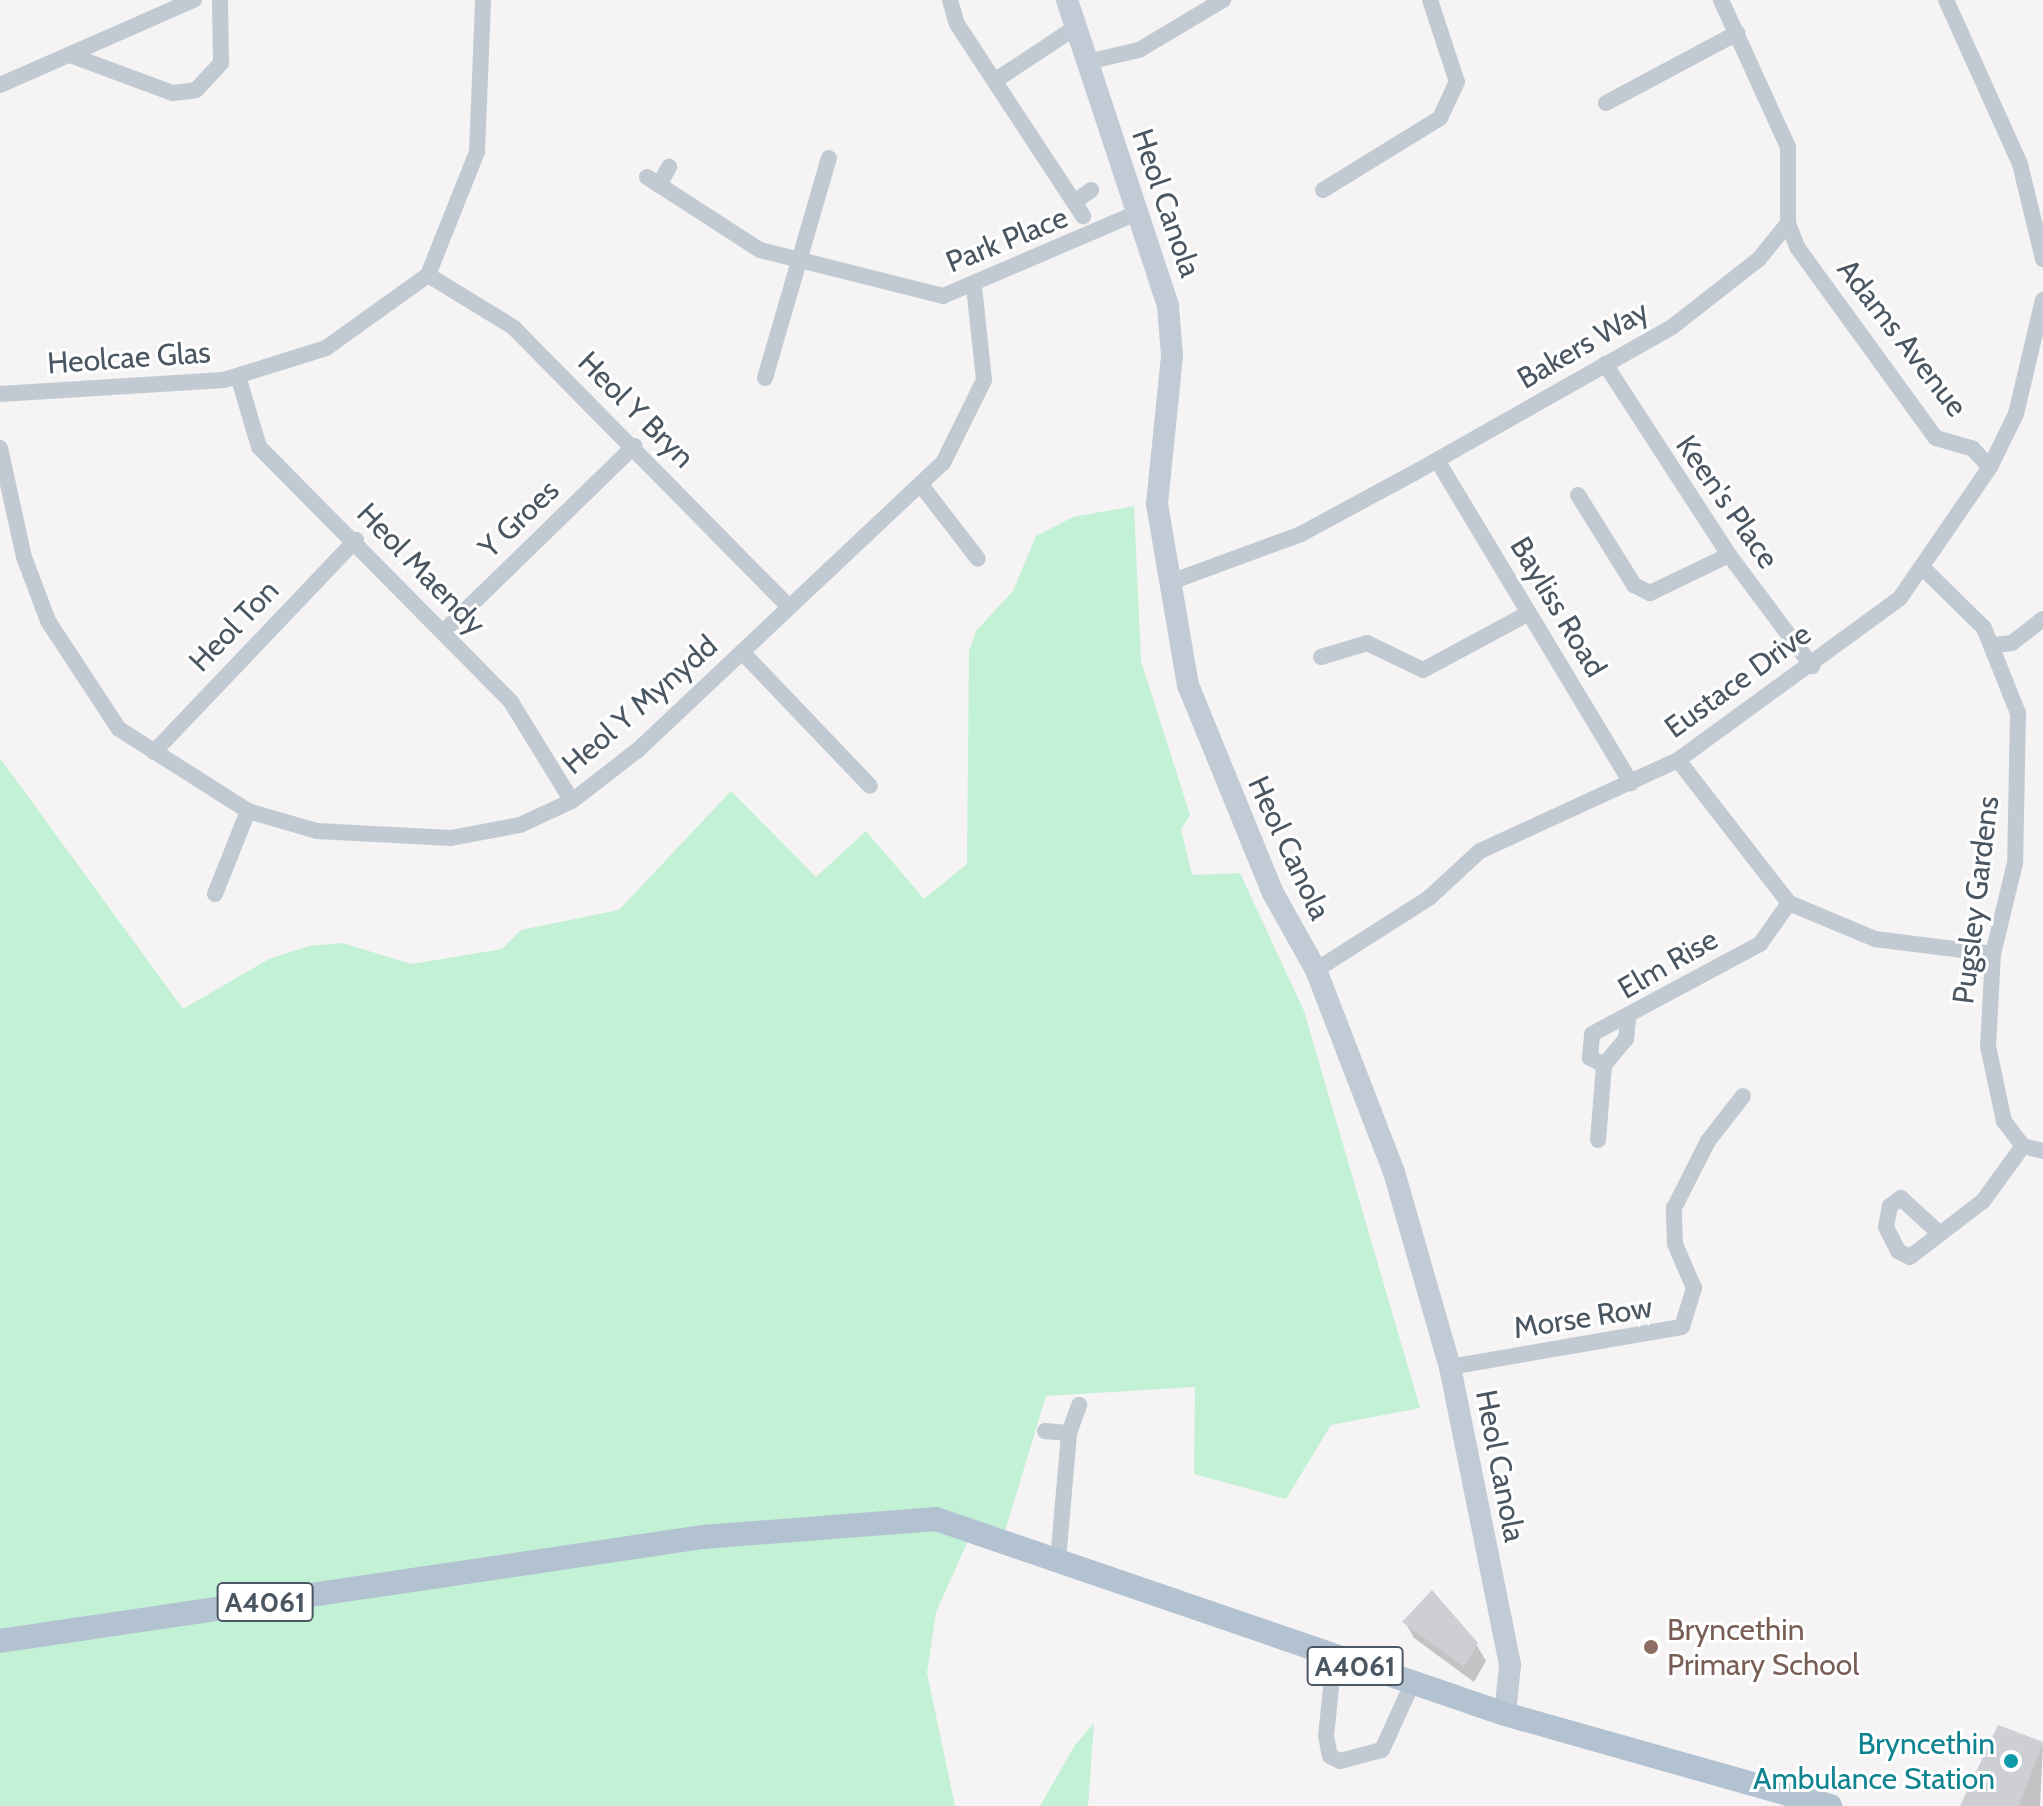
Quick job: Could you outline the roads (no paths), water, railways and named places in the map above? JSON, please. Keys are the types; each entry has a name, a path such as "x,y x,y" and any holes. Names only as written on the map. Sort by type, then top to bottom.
{"main road":[{"name":"A4061","path":"0,1641 703,1537 884,1518 936,1519 1334,1659 1505,1714 1830,1806"}],"street":[{"path":"0,85 194,0"},
{"path":"70,55 173,93 196,90 221,63 220,0"},
{"path":"428,275 477,152 483,0"},
{"path":"950,0 957,24 1079,209 1091,190"},
{"name":"Heol Canola","path":"1067,0 1137,213 1172,333 1157,474 1168,583 1188,685 1210,746 1273,893 1316,970 1394,1172 1450,1367 1510,1665 1505,1714"},
{"path":"1087,62 1139,50 1223,0"},
{"path":"1323,190 1440,118 1457,82 1430,0"},
{"path":"1721,0 1788,147 1788,223"},
{"path":"1946,0 2020,164 2043,259"},
{"path":"996,80 1076,27"},
{"path":"1606,103 1737,33"},
{"path":"765,378 829,158"},
{"name":"Park Place","path":"669,167 653,181 760,250 943,296 974,287 1137,213"},
{"name":"Bakers Way","path":"1168,583 1301,534 1672,327 1759,259 1788,223"},
{"name":"Adams Avenue","path":"1788,223 1797,247 1936,438 1972,448 1990,467"},
{"name":"Heolcae Glas","path":"0,394 196,386 238,376 326,348 428,275"},
{"name":"Heol Y Bryn","path":"428,275 513,327 634,446 787,605"},
{"name":"Heol Y Mynydd","path":"0,448 24,557 48,621 94,700 154,752 248,811 317,831 451,838 520,825 572,801 742,652 787,605 943,463 984,380 974,287"},
{"name":"Eustace Drive","path":"1316,970 1429,898 1480,851 1678,760 1812,666 1900,598 1924,569 1990,467 2016,414 2043,300"},
{"name":"Keen's Place","path":"1605,364 1729,555 1812,666"},
{"name":"Heol Maendy","path":"238,376 259,447 356,540 511,702 572,801"},
{"name":"Y Groes","path":"443,632 634,446"},
{"name":"Bayliss Road","path":"1437,460 1631,783"},
{"path":"921,485 978,559"},
{"path":"1578,495 1634,585 1650,593 1729,555"},
{"name":"Heol Ton","path":"154,752 356,540"},
{"name":"Pugsley Gardens","path":"1924,569 1963,601 1991,645 2018,713 2015,863 1993,954 1988,1046 2004,1121 2023,1146"},
{"path":"1321,657 1367,643 1423,670 1529,613"},
{"path":"1991,645 2012,643 2043,619"},
{"path":"742,652 870,786"},
{"path":"1678,760 1789,903 1875,939 1993,954"},
{"path":"215,894 248,811"},
{"name":"Elm Rise","path":"1604,1065 1590,1058 1592,1034 1628,1020 1760,944 1789,903"},
{"path":"1598,1140 1604,1065 1626,1039 1628,1020"},
{"name":"Morse Row","path":"1450,1367 1675,1331 1694,1288 1675,1244 1674,1208 1689,1173 1743,1096"},
{"path":"1939,1233 1983,1201 2023,1146 2043,1151"},
{"path":"1058,1560 1069,1433 1079,1405"},
{"path":"1045,1431 1069,1433"},
{"path":"1334,1659 1326,1736 1330,1756 1340,1761 1382,1750 1412,1684"}],"place":[{"name":"Bryncethin Primary School","path":"1651,1647"},
{"name":"Bryncethin Ambulance Station","path":"2011,1761"}]}
